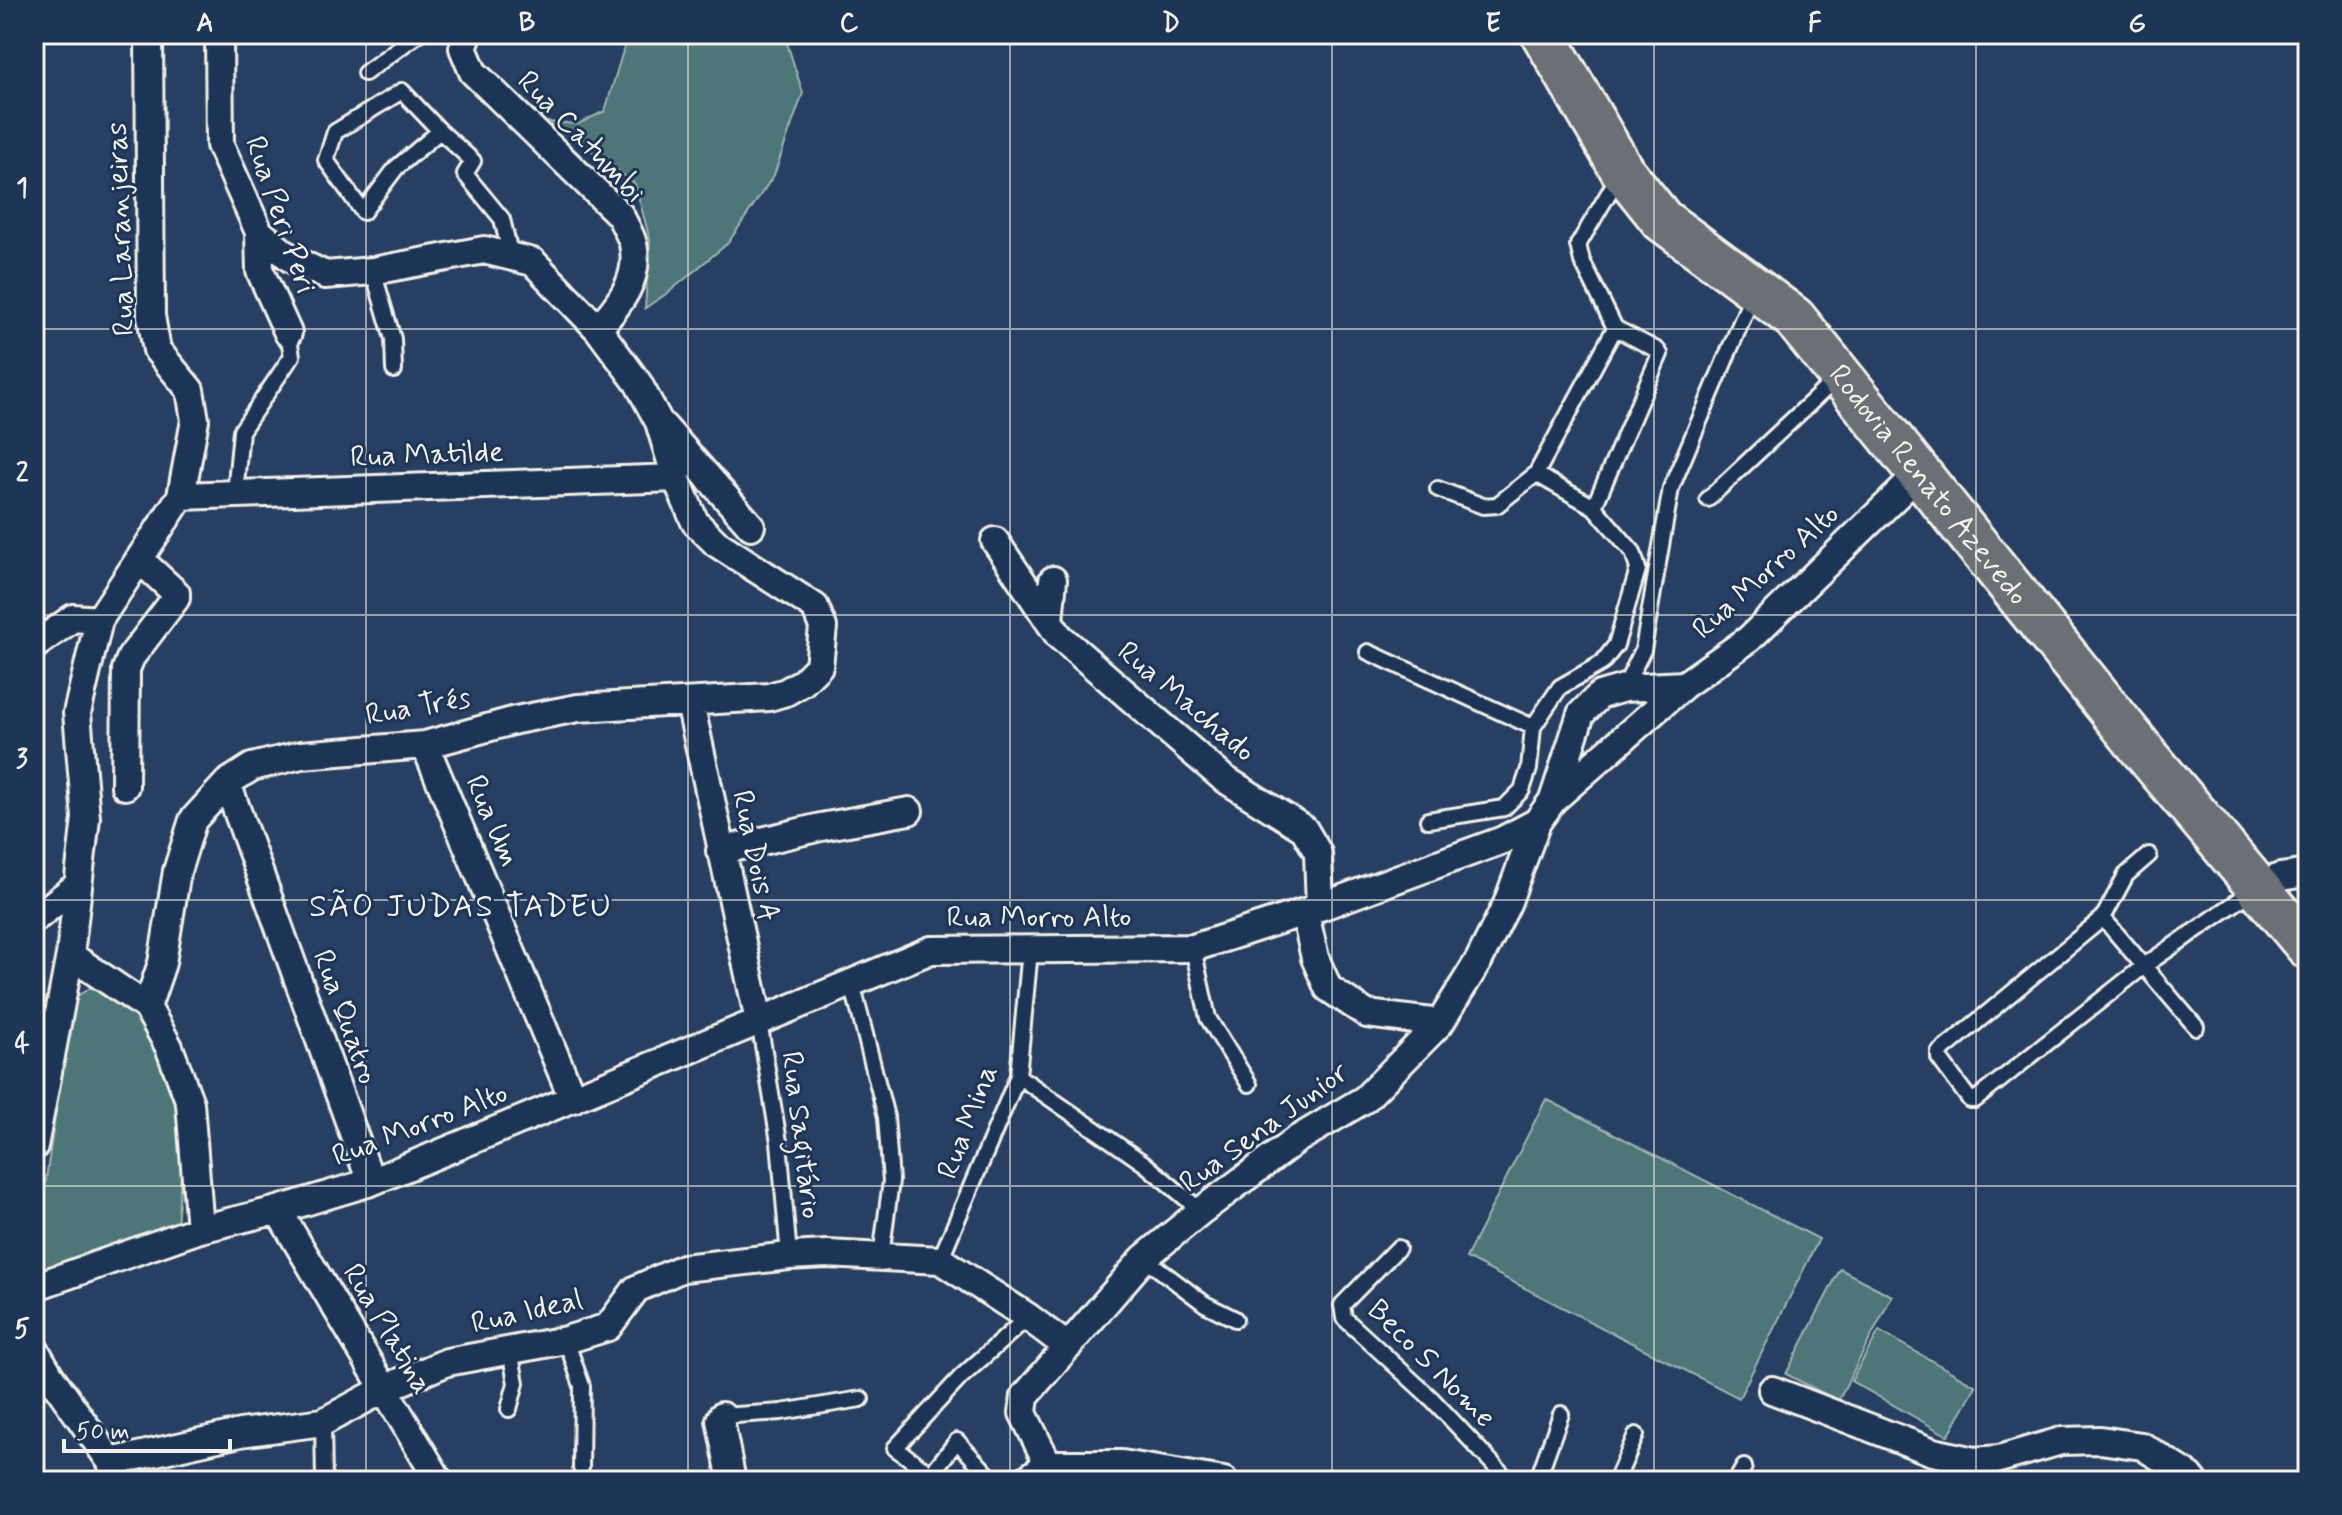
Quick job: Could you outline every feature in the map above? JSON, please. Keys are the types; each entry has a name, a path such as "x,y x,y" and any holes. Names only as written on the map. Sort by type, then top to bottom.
{"main road":[{"name":"Rodovia Renato Azevedo","path":"1543,34 1622,170 1662,220 1794,318 2308,947"}],"street":[{"name":"Rua Laranjeiras","path":"34,1146 70,955 86,818 77,713 97,627 181,496 195,420 190,390 157,350 151,316 149,34"},
{"name":"Rua Catumbi","path":"468,34 463,48 473,72 620,215 633,245 633,278 622,301 598,329"},
{"name":"Rua Peri Peri","path":"216,35 220,145 259,232 260,271 288,333"},
{"path":"259,232 290,258 325,275 373,271 484,250 533,262 598,329 638,383 659,422 676,478"},
{"path":"659,422 751,526"},
{"name":"Rua Morro Alto","path":"34,1287 200,1229 371,1182 931,950 1193,948 1312,910 1503,840 1537,822 1553,800 1581,714 1600,695 1624,688 1684,685 1749,639 1919,474"},
{"name":"Rua Matilde","path":"181,496 676,478"},
{"name":"Rua Trés","path":"147,1007 162,963 177,871 193,820 227,783 252,767 301,755 425,745 516,720 578,708 769,697 794,687 819,666 823,627 815,607 716,543 695,522 676,478"},
{"name":"Rua Machado","path":"995,541 1059,636 1223,778 1304,829 1318,853 1312,910 1315,958 1328,988 1367,1014 1440,1023"},
{"path":"125,786 126,669 131,657 176,598 176,593 139,559"},
{"path":"1049,620 1053,580"},
{"path":"34,646 73,618 97,627 131,657"},
{"path":"1553,800 1684,685"},
{"name":"Rua Dois A","path":"690,703 759,1021"},
{"name":"Rua Um","path":"425,745 573,1099"},
{"name":"Rua Quatro","path":"227,783 371,1182"},
{"path":"720,851 821,827 909,811"},
{"name":"Rua Sena Junior","path":"1048,1464 1023,1413 1025,1396 1144,1258 1296,1140 1365,1099 1440,1023 1479,960 1507,904 1537,822"},
{"path":"2257,888 2280,877 2308,873"},
{"path":"34,919 78,885"},
{"path":"70,955 147,1007 169,1047 190,1103 200,1229"},
{"name":"Rua Platina","path":"278,1210 439,1481"},
{"name":"Rua Ideal","path":"114,1471 240,1433 323,1422 386,1388 447,1362 566,1340 608,1327 636,1289 683,1268 789,1256 881,1256 940,1260 1068,1347"},
{"path":"34,1348 114,1471"},
{"path":"1772,1390 1933,1452 1974,1461 1999,1459 2061,1441 2100,1440 2142,1446 2194,1481"},
{"path":"722,1416 728,1477"},
{"path":"1024,1481 1048,1464 1122,1464 1224,1481"}],"lane":[{"path":"365,73 418,34"},
{"path":"440,131 396,168 363,212 326,160 335,132 402,91 473,161 465,174 502,219 511,257"},
{"path":"1594,507 1660,354 1615,328 1582,261 1578,245 1622,170"},
{"path":"373,271 393,339 394,370"},
{"path":"1624,688 1643,650 1671,488 1755,289"},
{"path":"1438,489 1483,506 1497,505 1536,474 1615,328"},
{"name":"Rua Peri Peri","path":"235,494 241,431 292,356 288,333"},
{"path":"1708,499 1840,375"},
{"path":"1428,820 1504,808 1522,790 1529,769 1533,727 1560,687 1602,663 1616,645 1638,569 1633,552 1594,507 1536,474"},
{"path":"1368,652 1533,727"},
{"path":"2149,855 2126,875 2103,918 1939,1053 1939,1058 1970,1100 1975,1100 2144,966 2257,888"},
{"path":"2103,918 2196,1027"},
{"path":"1193,948 1208,1018 1249,1084"},
{"name":"Rua Mina","path":"940,1260 1018,1076 1030,950"},
{"path":"852,983 886,1117 891,1181 881,1256"},
{"name":"Rua Sagitário","path":"759,1021 779,1142 789,1256"},
{"path":"1018,1076 1145,1164 1201,1211"},
{"name":"Beco S Nome","path":"1398,1248 1342,1305 1344,1318 1432,1399 1509,1481"},
{"path":"1144,1258 1205,1304 1235,1319"},
{"path":"994,1481 957,1441 931,1474 895,1448 961,1377 1028,1317"},
{"path":"566,1340 582,1386 581,1468"},
{"path":"509,1409 516,1383 510,1350"},
{"path":"722,1416 781,1412 861,1399"},
{"path":"1537,1481 1561,1414"},
{"path":"323,1422 324,1481"},
{"path":"1616,1481 1636,1435"}],"green space":[{"path":"628,34 784,34 803,93 774,175 728,243 645,308 650,240 635,184 575,138 547,122 578,124 605,111"},
{"path":"92,987 132,1012 166,1050 186,1108 177,1227 44,1270 34,1262 72,999"},
{"path":"1546,1099 1819,1239 1739,1398 1466,1258"},
{"path":"1840,1269 1892,1296 1838,1401 1786,1374"},
{"path":"1879,1331 1976,1386 1948,1436 1851,1381"}],"district":[{"name":"SÃO JUDAS TADEU","path":"461,907"}]}
